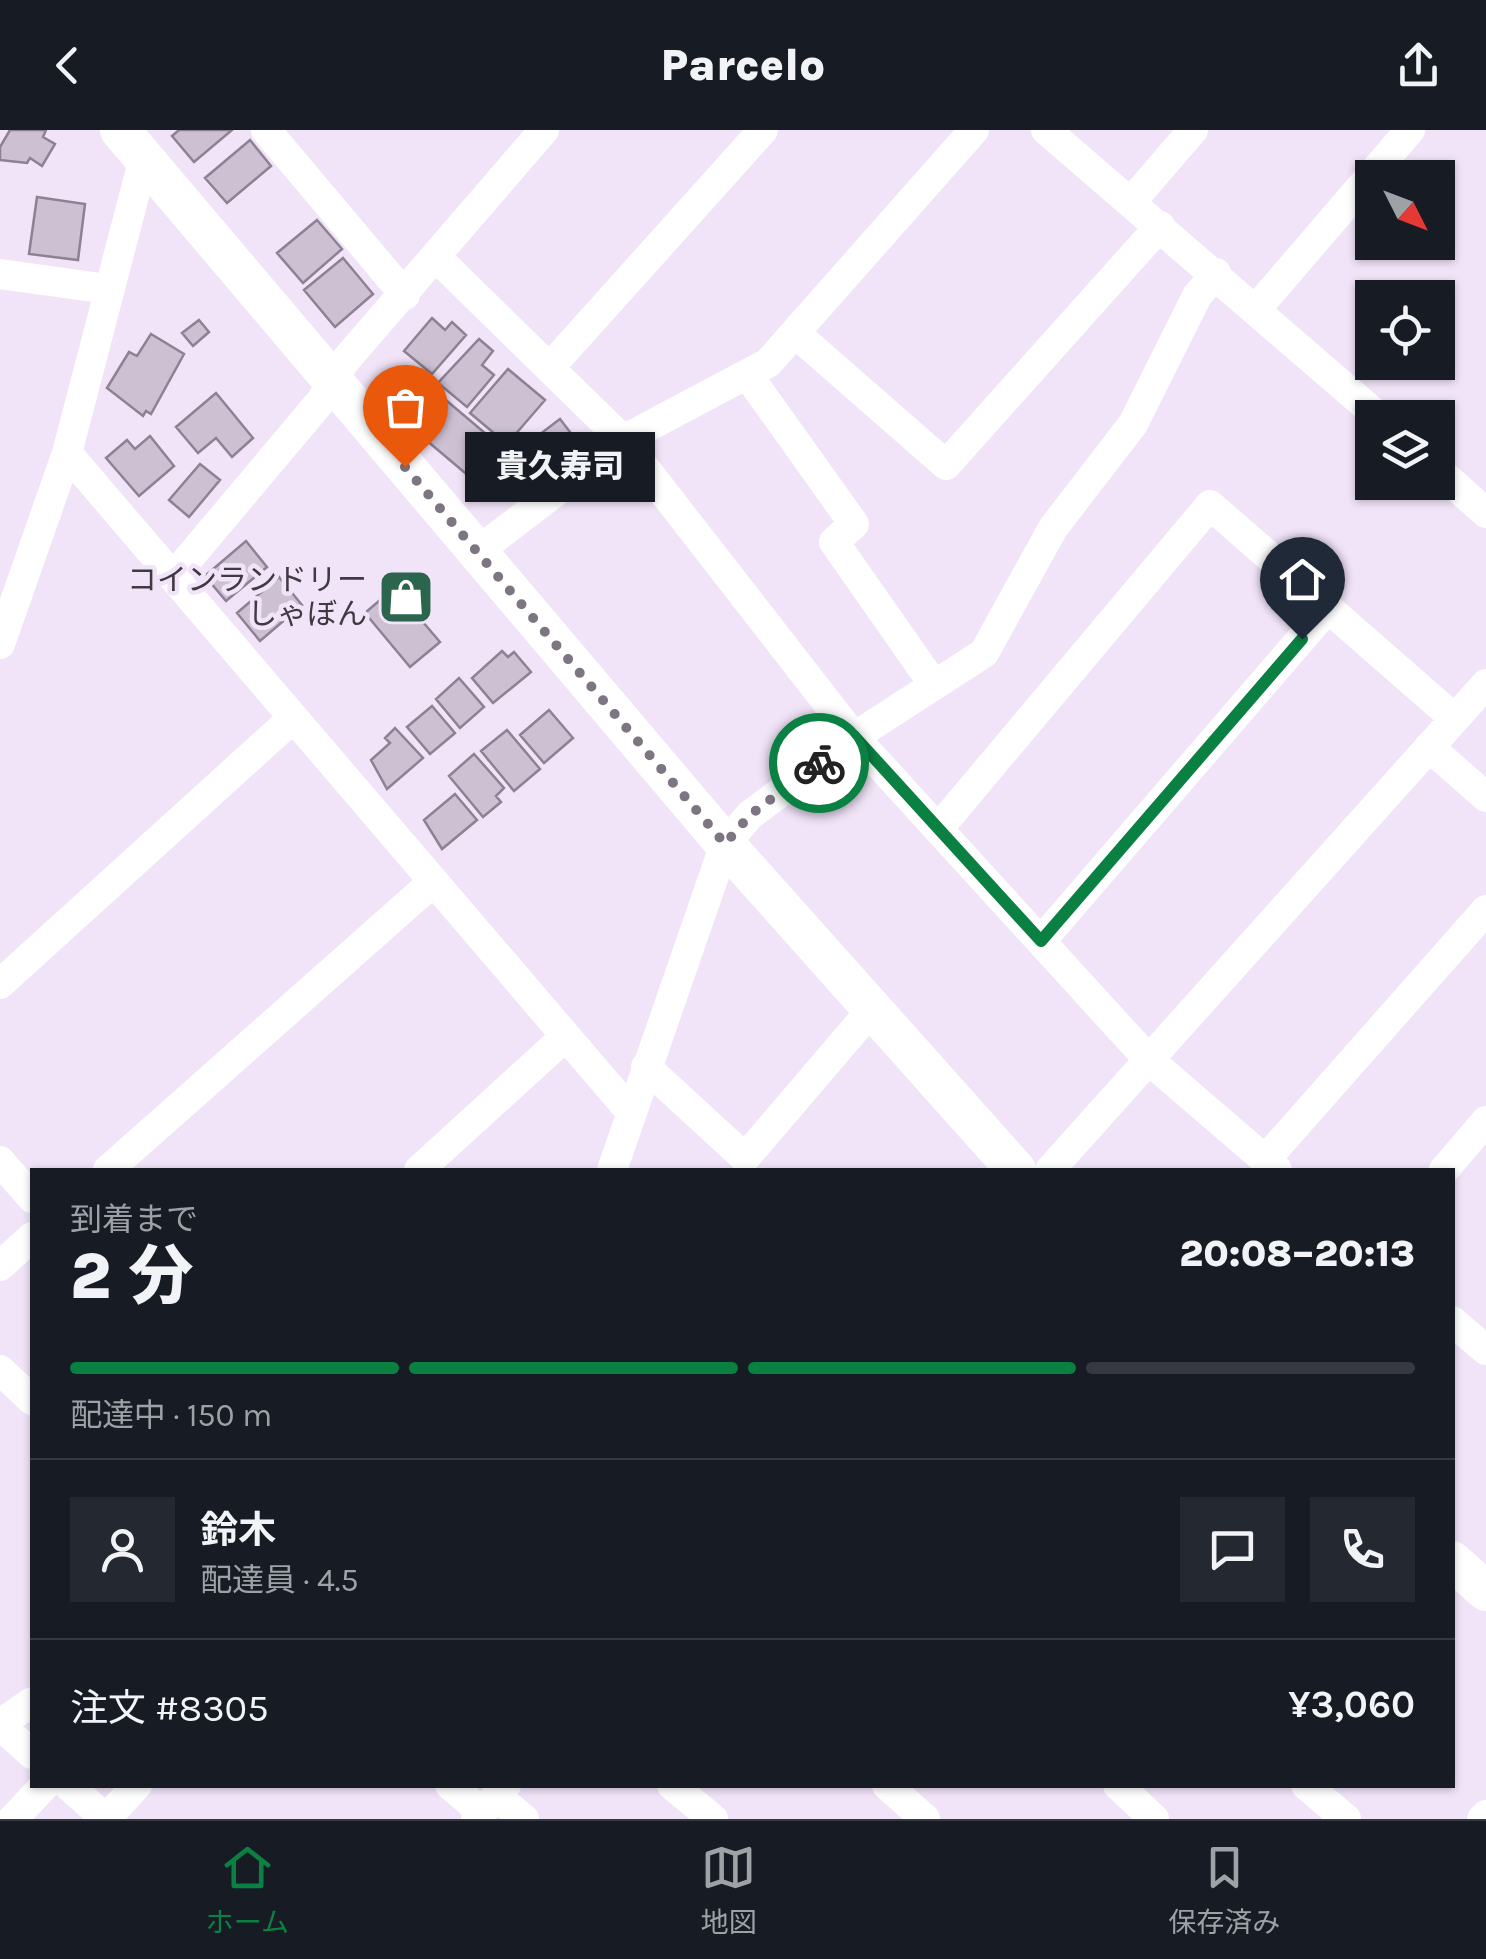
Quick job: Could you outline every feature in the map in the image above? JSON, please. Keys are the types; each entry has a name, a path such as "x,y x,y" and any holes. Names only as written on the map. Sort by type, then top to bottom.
{"street":[{"path":"266,130 405,294"},
{"path":"173,577 321,400 344,362 544,130"},
{"path":"551,366 763,130"},
{"path":"478,552 623,440 768,364 974,130"},
{"path":"1046,130 1258,308 1360,400"},
{"path":"1131,202 1193,130"},
{"path":"1258,308 1410,130"},
{"path":"0,644 67,453 108,289 132,144"},
{"path":"132,144 725,844 1014,1168"},
{"path":"794,333 946,465 1160,226"},
{"path":"436,258 623,440 854,736 1149,1060 1271,1165 1486,910"},
{"path":"0,274 108,289"},
{"path":"613,1168 725,844 750,815 854,736 984,652 1053,528 1132,424 1198,296 1216,274"},
{"path":"747,374 854,524 834,542 934,684"},
{"path":"67,453 630,1111"},
{"path":"1455,485 1486,513"},
{"path":"938,829 1210,505 1455,719"},
{"path":"1041,941 1328,608"},
{"path":"1052,1168 1486,684"},
{"path":"0,984 293,718"},
{"path":"1429,747 1486,797"},
{"path":"110,1168 434,882"},
{"path":"646,1068 746,1158 874,1007"},
{"path":"421,1168 566,1036"},
{"path":"1446,1168 1486,1121"},
{"path":"0,1162 30,1196"},
{"path":"0,1266 30,1239"},
{"path":"1455,1324 1486,1350"},
{"path":"0,1370 30,1398"},
{"path":"1455,1565 1486,1591"},
{"path":"30,1703 0,1725 30,1752"},
{"path":"13,1819 42,1788"},
{"path":"71,1788 106,1819 134,1788"},
{"path":"457,1788 524,1819"},
{"path":"676,1788 713,1819"},
{"path":"890,1788 926,1819"},
{"path":"1121,1788 1154,1819"},
{"path":"1310,1788 1346,1819"}],"building":[{"path":"10,130 46,130 43,137 55,144 42,166 30,158 27,163 0,160 0,147"},
{"path":"179,130 232,130 194,162 172,136"},
{"path":"250,140 271,166 227,203 205,178"},
{"path":"37,197 85,204 78,260 29,254"},
{"path":"317,220 342,249 303,283 277,253"},
{"path":"343,258 373,294 335,327 304,290"},
{"path":"432,318 445,330 452,322 466,335 432,374 404,351"},
{"path":"199,320 209,332 193,346 182,333"},
{"path":"151,334 184,354 151,414 146,411 143,416 107,388 129,352 137,356"},
{"path":"479,339 493,351 482,365 494,375 467,407 438,383"},
{"path":"508,369 545,400 507,444 470,413"},
{"path":"216,393 253,438 232,457 216,438 198,453 176,427"},
{"path":"447,401 499,445 471,478 419,434"},
{"path":"560,419 583,449 549,474 527,444"},
{"path":"150,436 174,466 139,496 106,458 127,440 135,449"},
{"path":"200,464 220,480 189,517 169,500"},
{"path":"246,541 267,567 226,601 205,576"},
{"path":"279,577 302,605 260,641 237,613"},
{"path":"394,588 440,642 410,667 365,613"},
{"path":"502,651 508,657 514,652 531,672 493,703 472,678"},
{"path":"459,678 484,707 460,728 436,699"},
{"path":"432,706 455,733 430,754 407,727"},
{"path":"549,710 573,738 544,763 520,735"},
{"path":"395,728 423,758 387,789 371,760 390,743 385,738"},
{"path":"507,730 540,769 514,791 481,751"},
{"path":"474,754 504,788 496,796 501,802 483,817 449,776"},
{"path":"455,794 477,820 442,849 424,820"}],"way so far":[{"path":"405,467 725,844 750,815 819,763"}],"place":[{"name":"貴久寿司","path":"405,467"},
{"name":"コインランドリー しゃぼん","path":"406,597"}],"route":[{"path":"819,763 854,736 1041,941 1302,639"}]}
